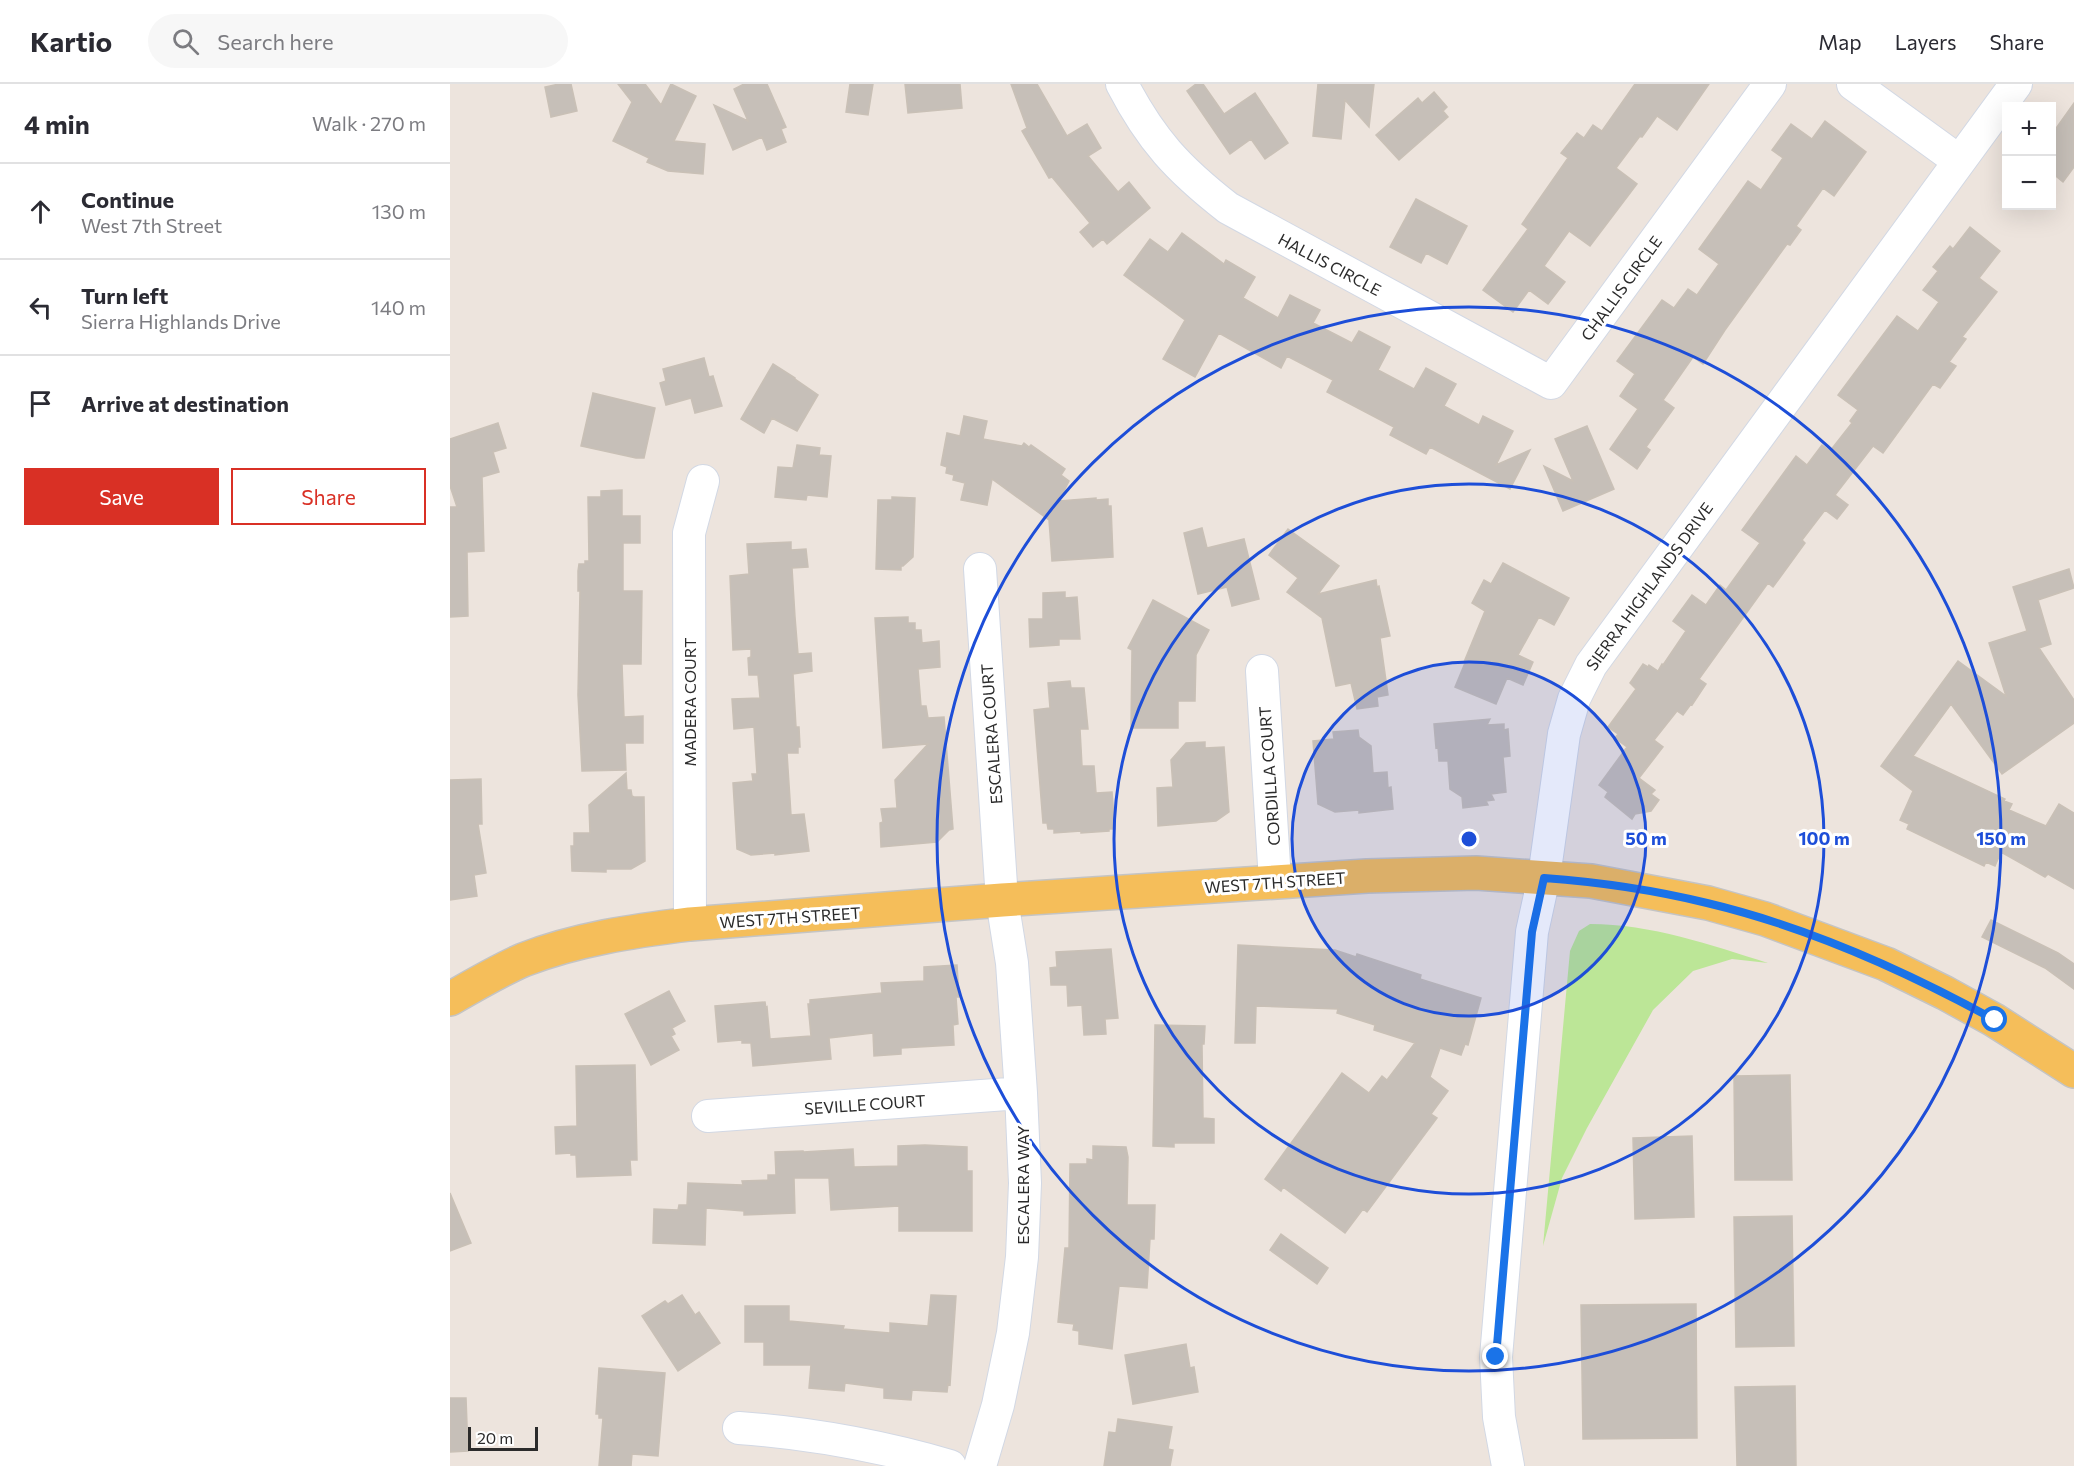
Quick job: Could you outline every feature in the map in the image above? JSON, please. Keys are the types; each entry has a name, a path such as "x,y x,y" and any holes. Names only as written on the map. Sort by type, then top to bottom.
{"main road":[{"name":"WEST 7TH STREET","path":"450,999 491,975 524,960 562,947 600,937 690,924 1275,881 1425,873 1476,873 1591,881 1708,903 1765,919 1886,964 1945,993 1995,1020 2074,1071"}],"street":[{"name":"HALLIS CIRCLE","path":"1122,84 1137,114 1164,151 1193,181 1228,208 1432,319"},
{"name":"CHALLIS CIRCLE","path":"1432,319 1551,382 1770,84"},
{"path":"1853,84 1959,162"},
{"name":"SIERRA HIGHLANDS DRIVE","path":"1508,1466 1499,1417 1496,1357 1532,932 1544,878 1564,734 1574,699 1591,665 2016,84"},
{"name":"MADERA COURT","path":"690,924 689,533 703,482"},
{"name":"ESCALERA COURT","path":"980,568 1002,900"},
{"name":"CORDILLA COURT","path":"1262,671 1275,881"},
{"name":"ESCALERA WAY","path":"980,1466 998,1405 1013,1333 1022,1257 1025,1183 1012,963 1002,900"},
{"name":"SEVILLE COURT","path":"708,1116 1021,1093"},
{"path":"739,1428 840,1439 909,1454 950,1466"}],"green space":[{"path":"1590,924 1658,932 1768,963 1732,959 1693,971 1653,1010 1587,1128 1562,1178 1543,1246 1570,951 1579,931"}],"building":[{"path":"571,84 577,111 551,117 545,87"},
{"path":"618,84 645,84 661,105 671,84 696,96 674,141 705,144 703,174 668,171 647,162 649,158 613,141 632,102"},
{"path":"744,84 767,84 786,127 781,129 786,142 767,150 762,137 733,150 714,105 748,121 734,89"},
{"path":"850,84 873,84 868,115 846,112"},
{"path":"905,84 960,84 962,108 908,113"},
{"path":"1011,84 1037,84 1067,136 1087,124 1101,148 1088,156 1118,192 1129,182 1150,208 1107,244 1103,239 1093,247 1080,232 1090,223 1052,177 1049,178 1022,131 1027,128"},
{"path":"1196,84 1203,84 1224,114 1255,93 1288,143 1265,159 1251,139 1230,154 1187,91"},
{"path":"1318,84 1374,84 1369,127 1345,100 1341,139 1313,136"},
{"path":"1635,84 1709,84 1677,130 1657,116 1616,168 1637,184 1590,246 1569,231 1544,266 1565,282 1548,304 1529,290 1513,312 1483,290 1528,229 1522,224 1568,158 1561,153 1577,133 1584,138 1593,125 1602,131"},
{"path":"1434,92 1447,107 1443,111 1448,117 1399,160 1376,135 1418,98 1422,103"},
{"path":"2074,103 2074,167 2063,182 2056,176 2056,128"},
{"path":"1825,121 1866,152 1834,196 1823,188 1796,226 1801,230 1790,245 1787,244 1703,364 1693,357 1663,400 1674,408 1646,447 1650,450 1637,469 1610,449 1638,409 1620,396 1635,374 1617,361 1662,300 1674,308 1688,289 1697,295 1719,264 1699,249 1748,181 1761,190 1783,158 1772,150 1791,124 1812,139"},
{"path":"1416,199 1467,226 1447,264 1426,253 1421,263 1390,247"},
{"path":"1970,227 2000,251 1979,278 1997,292 1962,337 1966,339 1949,362 1956,366 1940,388 1933,384 1883,453 1873,446 1835,495 1848,505 1837,519 1825,510 1802,540 1805,543 1773,587 1768,583 1699,679 1706,684 1692,705 1683,715 1677,711 1654,740 1663,747 1639,778 1655,790 1651,794 1659,800 1651,811 1635,814 1632,819 1605,797 1608,792 1599,785 1627,747 1615,738 1618,734 1608,727 1636,689 1630,683 1643,664 1658,671 1663,665 1686,631 1673,621 1692,595 1706,605 1720,585 1726,590 1760,543 1742,530 1796,456 1807,465 1822,445 1830,451 1852,423 1850,421 1858,410 1838,395 1897,316 1918,331 1939,302 1923,290 1938,271 1933,267 1950,246 1953,249"},
{"path":"1182,233 1224,264 1226,260 1255,277 1243,298 1278,318 1290,295 1320,310 1313,323 1352,343 1359,331 1390,347 1378,370 1414,389 1426,368 1456,384 1444,406 1479,425 1483,416 1513,431 1496,465 1530,450 1510,489 1430,447 1426,454 1390,435 1394,427 1327,392 1333,380 1287,356 1281,368 1219,333 1195,377 1163,359 1185,320 1124,275 1150,239 1168,252"},
{"path":"704,358 709,377 713,376 722,406 695,413 691,398 666,405 660,383 666,381 663,369"},
{"path":"773,364 818,395 797,431 772,418 764,433 741,419"},
{"path":"593,393 655,408 644,458 581,446"},
{"path":"964,416 987,421 983,439 1022,446 1024,443 1029,447 1031,445 1065,469 1061,475 1069,481 1059,501 1108,499 1108,506 1111,506 1113,557 1052,561 1049,520 992,479 987,505 961,500 965,483 953,480 954,475 946,473 947,467 941,465 947,433 960,436"},
{"path":"498,423 506,448 493,452 499,472 482,477 484,551 467,552 468,616 450,617 450,507 457,507 450,486 450,439"},
{"path":"1587,426 1614,489 1563,511 1544,466 1573,481 1555,439"},
{"path":"797,445 820,448 819,455 831,456 827,497 807,495 806,500 775,497 778,467 793,468"},
{"path":"622,490 622,516 640,516 640,543 623,543 623,591 642,591 641,664 622,664 624,717 643,716 643,743 625,743 626,770 582,771 578,695 580,591 578,591 578,571 579,564 589,561 588,497 601,497 601,491"},
{"path":"892,497 915,498 913,557 901,566 901,570 876,569 878,500 892,500"},
{"path":"1202,528 1207,548 1244,539 1259,599 1232,606 1227,587 1198,594 1184,533"},
{"path":"1288,529 1339,566 1318,594 1376,580 1390,636 1380,638 1388,695 1377,697 1378,706 1357,709 1351,683 1336,686 1322,618 1287,592 1298,578 1269,555"},
{"path":"791,542 791,550 806,549 808,567 792,568 798,654 811,653 812,671 793,674 796,727 799,727 800,747 798,747 798,753 787,753 791,815 804,814 809,851 751,855 737,849 733,783 753,781 752,774 757,774 754,727 734,729 732,699 760,698 758,675 749,675 748,658 751,657 751,649 733,650 730,576 749,574 747,544"},
{"path":"1503,563 1569,598 1554,625 1539,617 1518,655 1533,662 1523,685 1507,678 1496,704 1455,687 1485,611 1472,603 1484,580 1491,584"},
{"path":"2069,569 2074,588 2038,600 2051,644 2039,648 2074,700 2074,723 2002,774 1951,704 1913,756 2005,799 2004,801 2012,804 2009,810 2046,826 2059,804 2074,813 2074,889 2048,874 2045,877 2001,852 1995,866 1986,862 1984,866 1907,829 1909,824 1900,820 1913,791 1881,766 1958,661 2006,696 1989,643 2027,631 2013,587"},
{"path":"1065,592 1065,598 1077,597 1080,639 1059,639 1059,645 1030,647 1029,619 1043,619 1043,593"},
{"path":"1153,600 1209,630 1196,655 1195,701 1178,701 1178,728 1131,728 1132,650 1128,648"},
{"path":"908,617 908,623 915,623 915,630 921,630 922,643 939,641 940,667 918,669 921,706 926,706 928,718 944,717 953,829 937,842 881,847 880,823 883,822 881,809 897,808 895,780 928,744 883,748 875,618"},
{"path":"1070,681 1071,688 1084,688 1088,729 1080,729 1082,766 1094,766 1096,793 1112,792 1115,829 1109,829 1109,831 1054,833 1054,829 1048,829 1047,823 1043,823 1034,710 1050,708 1048,683"},
{"path":"1490,719 1487,725 1504,724 1504,730 1508,729 1510,756 1503,757 1506,792 1491,794 1494,800 1486,801 1488,805 1463,808 1462,797 1450,789 1448,761 1439,761 1434,724"},
{"path":"1358,730 1359,737 1371,746 1373,773 1387,772 1393,809 1359,813 1359,810 1335,812 1318,804 1313,741 1334,739 1333,732"},
{"path":"1205,742 1205,748 1224,747 1229,812 1216,821 1158,826 1157,788 1173,787 1171,760 1186,743"},
{"path":"626,773 627,790 631,790 634,797 644,797 645,861 631,869 606,869 606,872 572,871 571,846 574,846 574,833 590,833 589,805"},
{"path":"481,779 482,824 478,824 486,873 474,875 477,896 450,900 450,780"},
{"path":"1991,920 2058,953 2074,964 2074,989 2045,968 1982,937"},
{"path":"1238,945 1335,950 1356,957 1357,954 1421,975 1420,979 1481,998 1468,1045 1465,1044 1461,1055 1440,1048 1430,1077 1448,1091 1431,1114 1437,1118 1367,1212 1363,1209 1345,1233 1283,1187 1281,1191 1265,1179 1342,1073 1369,1093 1382,1076 1387,1080 1415,1043 1374,1030 1375,1025 1337,1013 1338,1009 1256,1006 1255,1043 1235,1043"},
{"path":"1111,949 1118,1018 1105,1019 1106,1034 1084,1035 1082,1005 1068,1006 1067,985 1051,985 1050,968 1057,967 1056,952"},
{"path":"957,965 958,1024 953,1025 954,1045 901,1048 901,1054 874,1056 873,1033 829,1038 831,1059 753,1066 751,1043 742,1043 742,1040 718,1042 715,1006 765,1002 770,1039 811,1036 808,1004 810,1000 882,993 881,983 924,981 924,967"},
{"path":"669,991 685,1021 672,1028 675,1034 671,1036 679,1050 651,1065 625,1014"},
{"path":"1155,1025 1205,1026 1204,1044 1202,1044 1203,1118 1214,1119 1214,1143 1174,1143 1174,1147 1153,1146"},
{"path":"635,1065 637,1160 630,1160 631,1175 577,1177 576,1155 556,1154 555,1127 577,1126 576,1066"},
{"path":"1790,1075 1792,1180 1735,1180 1734,1076"},
{"path":"1692,1136 1694,1217 1635,1219 1633,1138"},
{"path":"898,1146 967,1147 967,1171 972,1171 972,1231 899,1231 899,1206 831,1210 829,1178 794,1178 795,1213 744,1215 744,1211 706,1208 705,1245 653,1243 654,1209 678,1210 679,1205 687,1205 688,1183 743,1185 742,1181 768,1180 768,1175 776,1175 775,1152 853,1149 854,1167 898,1166"},
{"path":"1093,1146 1126,1147 1128,1157 1127,1205 1155,1205 1154,1239 1150,1239 1147,1288 1119,1286 1112,1349 1079,1344 1079,1331 1073,1330 1074,1324 1058,1322 1065,1248 1069,1248 1070,1164 1087,1164 1087,1159 1093,1160"},
{"path":"450,1193 471,1243 450,1251"},
{"path":"1792,1216 1794,1346 1736,1347 1734,1217"},
{"path":"1281,1234 1328,1268 1317,1284 1270,1250"},
{"path":"682,1295 695,1315 699,1312 720,1343 678,1371 642,1316 665,1301 668,1304"},
{"path":"931,1295 956,1296 950,1385 948,1384 947,1392 912,1390 911,1400 884,1398 884,1388 845,1383 844,1391 809,1388 811,1365 764,1365 764,1342 745,1342 745,1306 789,1306 789,1321 890,1333 890,1323 928,1326"},
{"path":"1696,1304 1697,1438 1583,1439 1581,1305"},
{"path":"1186,1344 1190,1368 1194,1367 1198,1392 1133,1404 1125,1355"},
{"path":"599,1368 665,1373 658,1456 632,1454 631,1466 599,1466 603,1418 599,1418 599,1414 596,1414"},
{"path":"1795,1386 1796,1466 1737,1466 1735,1387"},
{"path":"450,1398 466,1398 468,1451 450,1452"},
{"path":"1118,1419 1172,1427 1168,1449 1173,1450 1170,1466 1104,1466 1109,1432 1116,1433"}],"route":[{"path":"1496,1357 1532,932 1544,878 1591,881 1648,891 1708,903 1765,919 1886,964 1995,1020"}]}
